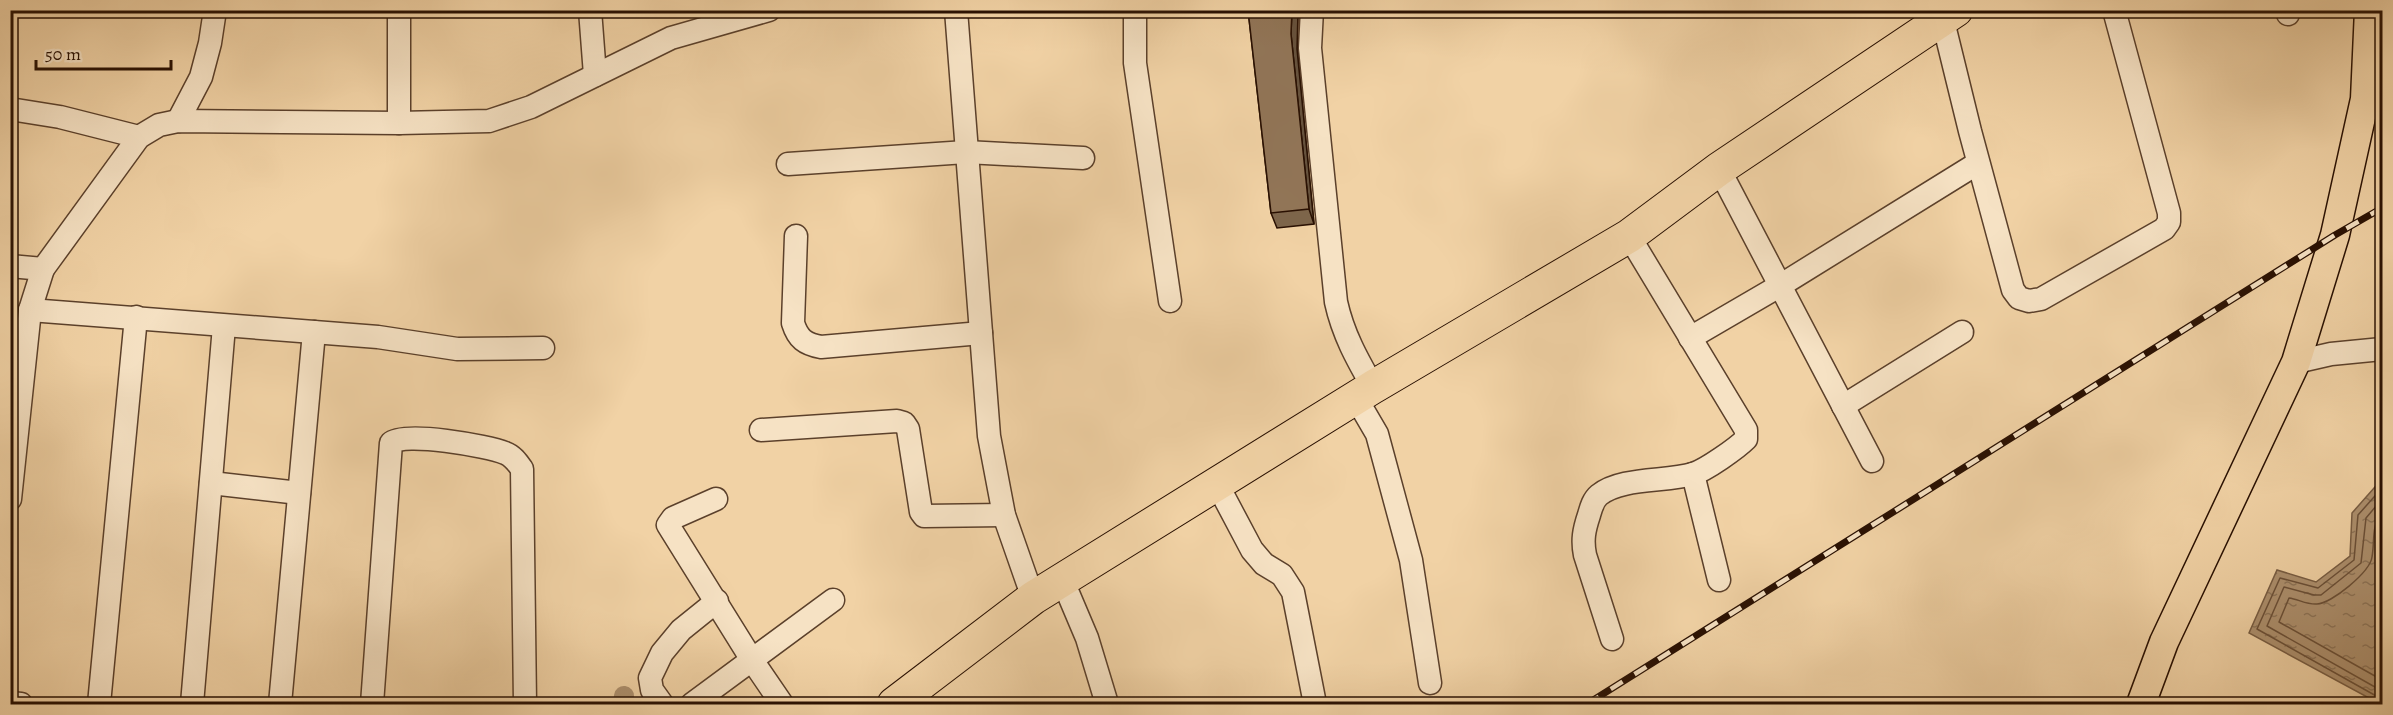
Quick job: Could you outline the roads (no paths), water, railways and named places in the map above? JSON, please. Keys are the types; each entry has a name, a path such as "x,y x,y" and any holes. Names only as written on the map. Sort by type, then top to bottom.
{"highway":[{"path":"894,705 1033,598 1062,579 1364,392 1629,236 1719,169 1949,16"}],"main road":[{"path":"2141,705 2164,642 2296,362 2335,235 2365,99 2374,12"}],"street":[{"path":"178,121 201,77 210,43 215,10"},
{"path":"399,10 399,123"},
{"path":"590,10 595,75"},
{"path":"10,499 12,445 30,310 43,269 139,137 159,125 178,121 399,123 489,121 531,107 671,38 770,10"},
{"path":"956,10 990,436 1004,515 1033,598"},
{"path":"1135,10 1135,63 1170,301"},
{"path":"1312,10 1310,48 1336,302 1341,326 1351,348 1377,434 1412,560 1430,683"},
{"path":"1949,16 1978,163 2013,290 2019,298 2029,301 2041,299 2164,229 2169,222 2169,213 2114,10"},
{"path":"10,109 60,117 139,137"},
{"path":"789,164 966,152 1083,158"},
{"path":"1690,338 1782,285 1978,163"},
{"path":"1719,169 1782,285 1872,461"},
{"path":"796,236 793,323 798,337 807,344 821,346 981,333"},
{"path":"1612,639 1585,555 1583,542 1583,532 1593,502 1599,495 1615,488 1693,474 1739,446 1746,439 1746,430 1629,236"},
{"path":"10,266 43,269"},
{"path":"30,310 378,337 457,349 543,348"},
{"path":"99,705 136,317"},
{"path":"192,705 224,326"},
{"path":"280,705 314,332"},
{"path":"1843,406 1962,332"},
{"path":"2296,362 2331,354 2382,349"},
{"path":"761,430 897,421 904,423 908,429 921,512 924,516 1004,515"},
{"path":"372,705 391,443 400,438 449,440 505,453 514,458 522,469 525,705"},
{"path":"1693,474 1719,580"},
{"path":"1216,482 1252,550 1263,564 1282,575 1293,592 1315,705"},
{"path":"211,483 299,493"},
{"path":"716,499 673,518 668,525 782,705"},
{"path":"1062,579 1087,638 1107,705"},
{"path":"692,705 833,600"},
{"path":"662,705 652,690 650,678 662,653 681,630 717,601"},
{"path":"10,703 21,705"}],"water":[{"path":"2382,479 2382,704 2380,704 2249,633 2277,570 2316,582 2350,556 2352,513"}],"waterway":[{"path":"623,704 624,696"}],"railway":[{"path":"1587,704 2335,235 2382,208"}]}
